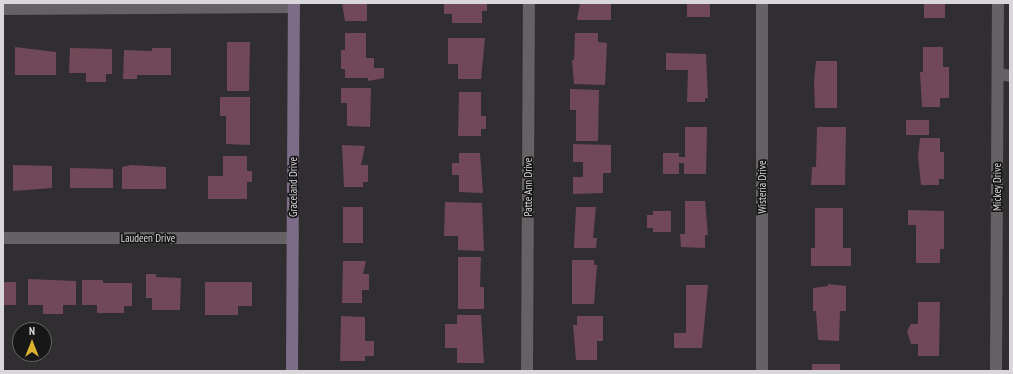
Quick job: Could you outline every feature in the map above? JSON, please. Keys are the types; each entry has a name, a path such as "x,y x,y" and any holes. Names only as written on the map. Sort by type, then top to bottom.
{"street":[{"name":"Patte Ann Drive","path":"527,371 529,3"},
{"name":"Wisteria Drive","path":"762,3 762,371"},
{"name":"Mickey Drive","path":"996,371 998,3"},
{"path":"3,9 294,5"},
{"name":"Graceland Drive","path":"292,371 294,5"},
{"path":"998,74 1010,76"},
{"name":"Laudeen Drive","path":"3,238 293,238"}],"building":[{"path":"342,3 367,4 367,21 345,21"},
{"path":"444,3 487,3 487,11 482,11 482,23 452,23 452,14 444,14"},
{"path":"580,3 611,3 611,20 577,20"},
{"path":"687,3 710,3 710,17 687,17"},
{"path":"924,3 945,3 945,18 924,18"},
{"path":"345,33 366,33 366,58 374,58 374,68 384,68 384,78 368,81 368,78 345,78 345,69 341,69 341,50 345,50"},
{"path":"575,33 598,33 598,42 607,43 605,85 574,84 572,60 574,60"},
{"path":"448,38 485,38 481,79 458,79 458,64 448,64"},
{"path":"227,42 250,42 249,91 227,91"},
{"path":"15,47 56,52 56,75 15,75"},
{"path":"923,47 943,47 943,67 949,67 949,98 940,98 940,107 922,107 920,72 923,72"},
{"path":"70,48 112,49 112,74 106,74 106,82 86,82 86,73 69,73"},
{"path":"152,48 171,48 171,75 137,75 137,79 123,79 124,50 152,51"},
{"path":"666,53 706,54 708,98 705,98 705,102 687,102 688,70 666,70"},
{"path":"816,61 837,61 837,108 815,108 814,82"},
{"path":"341,88 371,88 370,127 347,126 347,103 341,103"},
{"path":"570,89 599,90 598,141 576,141 576,110 570,110"},
{"path":"459,92 481,92 481,116 486,116 486,129 481,129 481,136 458,136"},
{"path":"220,97 250,97 250,145 226,144 226,116 220,116"},
{"path":"906,120 929,120 929,135 906,135"},
{"path":"685,127 707,127 706,174 684,174 684,163 679,163 679,174 663,174 663,153 679,153 679,157 685,157"},
{"path":"817,127 846,127 845,185 811,185 812,167 816,167"},
{"path":"920,138 940,138 940,152 944,152 944,179 939,179 939,185 921,185 918,157"},
{"path":"573,144 611,145 611,173 603,173 603,193 573,194 573,177 583,177 583,162 573,162"},
{"path":"342,145 365,146 361,165 368,165 368,182 363,182 363,187 344,187"},
{"path":"459,153 480,153 483,193 459,192 459,175 452,175 452,163 459,163"},
{"path":"223,156 247,156 247,171 252,171 252,182 247,182 247,199 208,199 208,176 223,176"},
{"path":"13,165 52,166 52,188 13,191"},
{"path":"131,165 166,167 166,189 122,189 122,167"},
{"path":"70,168 113,169 113,188 70,188"},
{"path":"685,201 705,201 708,235 705,235 705,248 681,247 680,234 685,234"},
{"path":"445,202 482,203 484,251 458,250 458,236 444,236"},
{"path":"343,207 363,207 363,243 343,243"},
{"path":"576,207 596,207 593,238 597,238 596,248 574,248"},
{"path":"815,208 843,208 843,248 851,248 851,266 811,266 811,248 815,248"},
{"path":"908,210 944,211 944,249 940,249 940,263 916,263 916,225 908,225"},
{"path":"653,211 671,211 671,232 653,232 653,228 647,228 647,215 653,215"},
{"path":"458,257 481,257 480,287 484,287 484,309 458,309"},
{"path":"572,260 594,260 594,265 597,265 594,304 572,304"},
{"path":"343,261 366,261 363,274 369,274 369,290 362,290 362,303 342,303"},
{"path":"146,274 156,274 156,277 181,278 180,310 152,310 152,298 146,298"},
{"path":"28,279 76,281 76,305 63,305 63,314 43,314 43,305 28,305"},
{"path":"82,280 103,280 103,283 132,283 132,306 124,306 124,313 97,313 97,305 82,305"},
{"path":"3,282 16,282 16,305 3,305"},
{"path":"205,282 252,282 252,306 238,306 238,315 205,315"},
{"path":"828,284 846,286 846,311 840,311 839,341 818,340 816,311 813,311 813,288 828,286"},
{"path":"686,285 708,285 702,348 674,348 674,333 686,333"},
{"path":"918,302 940,302 939,356 918,356 918,344 911,344 907,331 911,324 918,324"},
{"path":"457,315 481,315 484,363 457,363 457,348 445,348 445,324 457,324"},
{"path":"341,316 365,317 365,341 374,341 374,356 365,356 365,361 340,361"},
{"path":"577,316 603,316 603,341 597,341 597,360 576,360 573,325 577,325"},
{"path":"812,364 840,364 840,371 812,371"}]}
